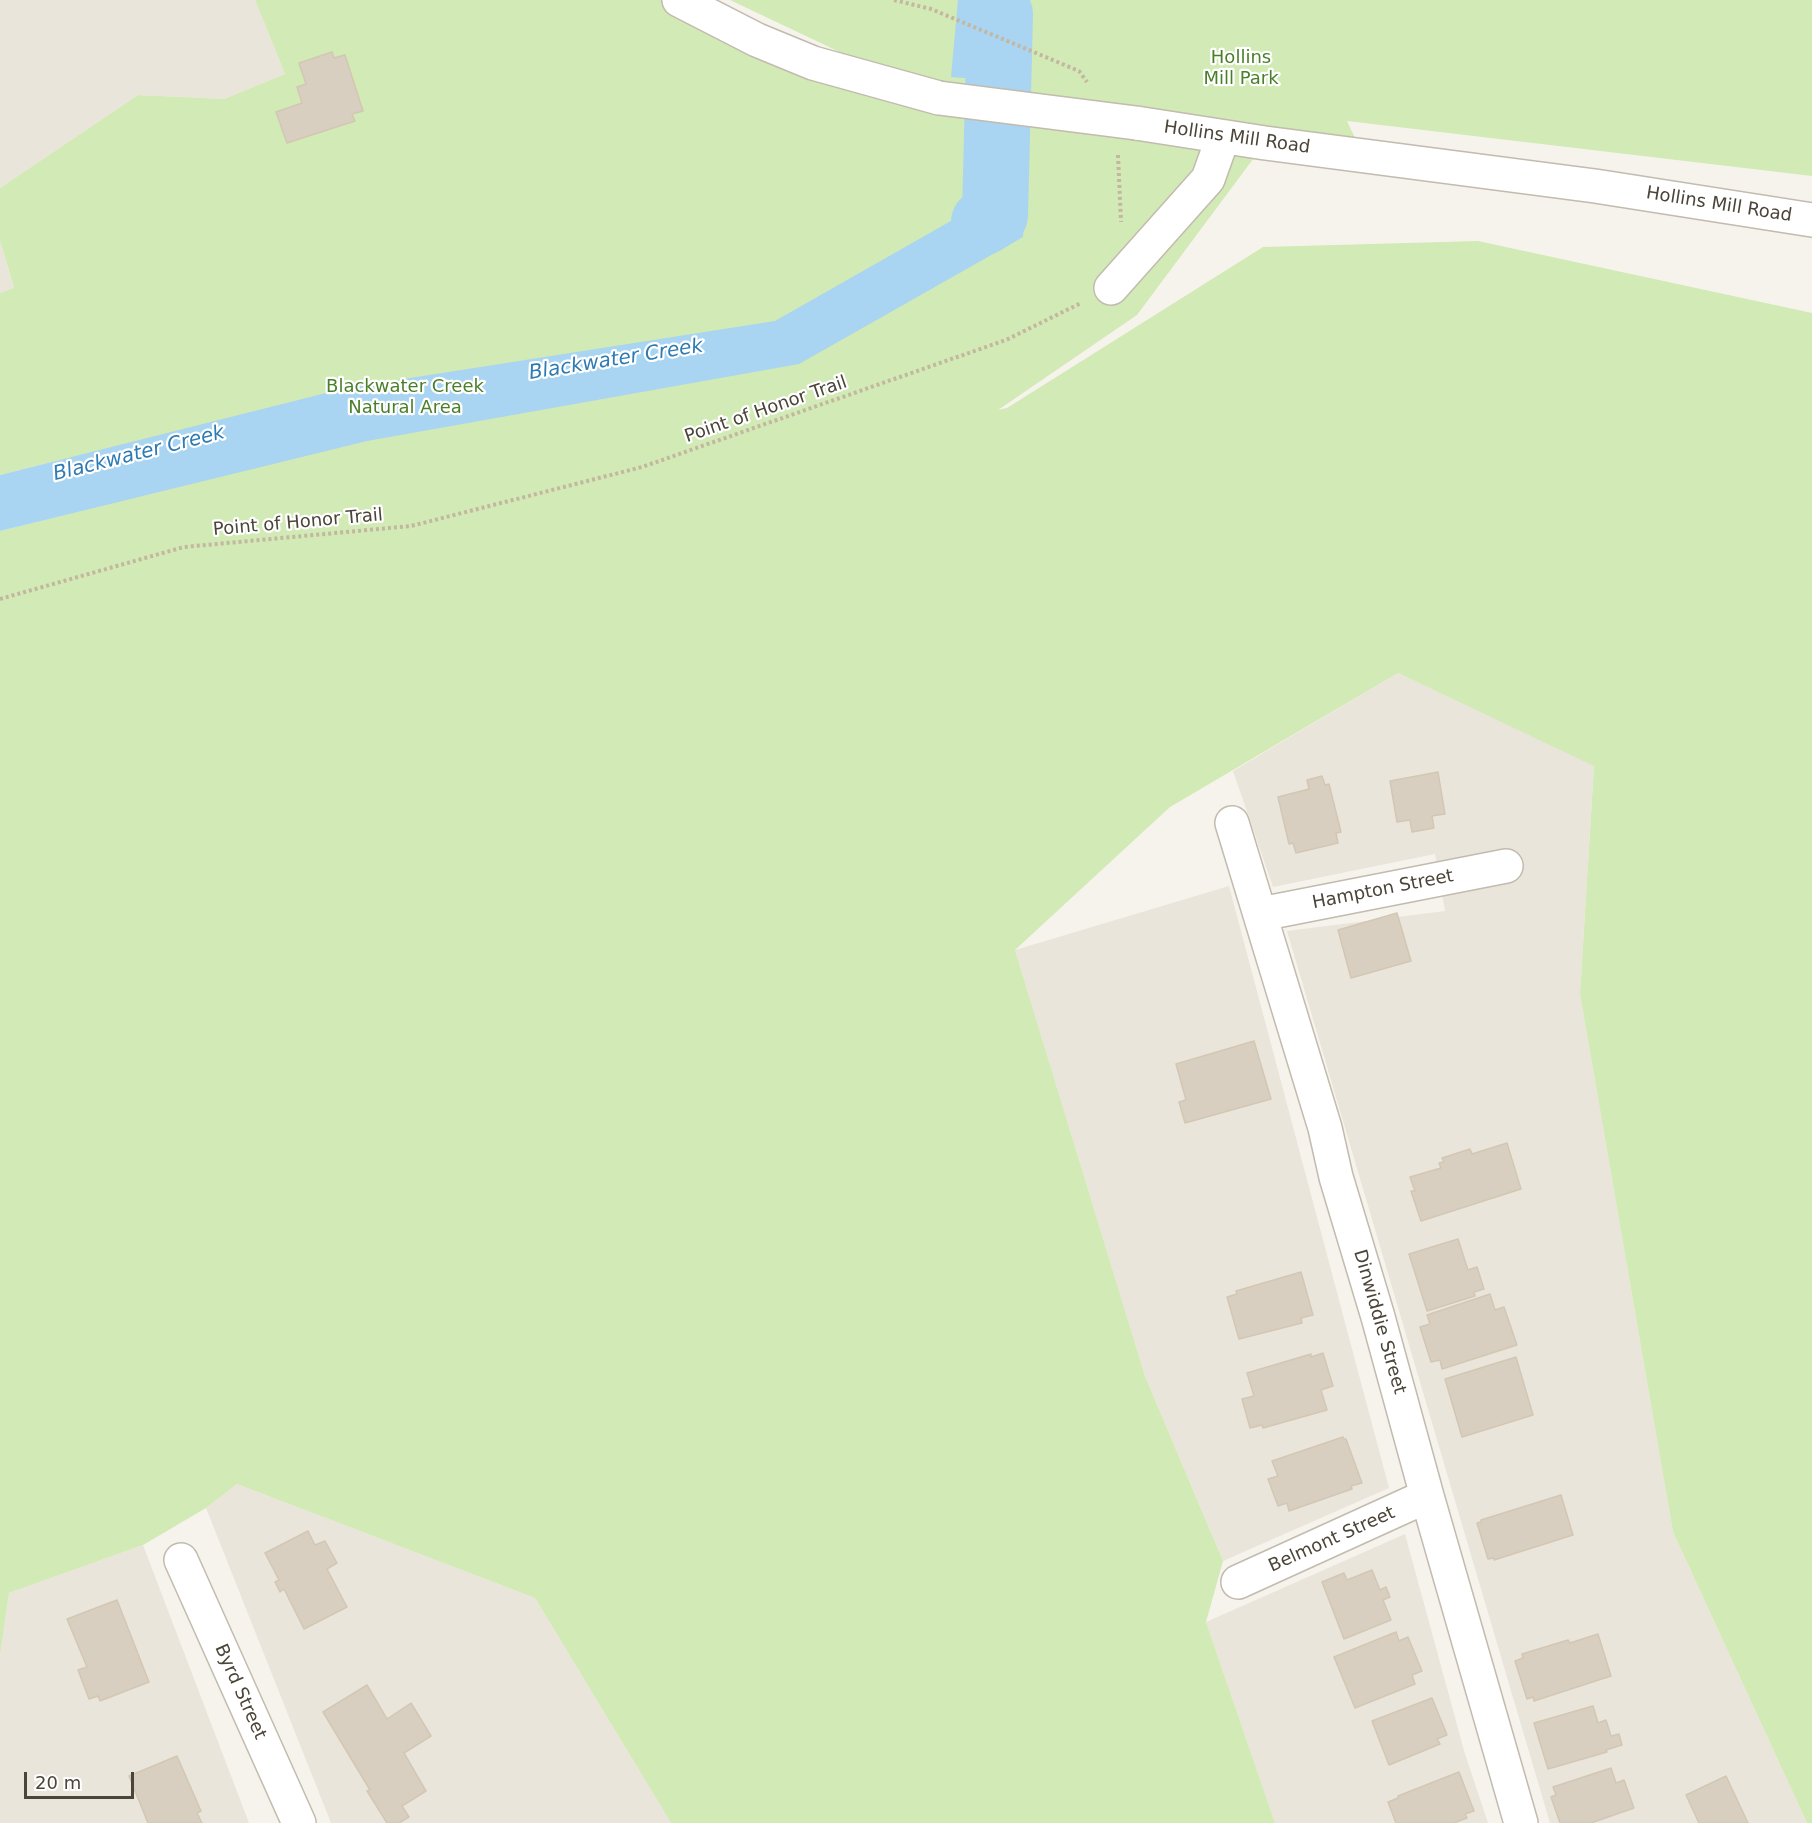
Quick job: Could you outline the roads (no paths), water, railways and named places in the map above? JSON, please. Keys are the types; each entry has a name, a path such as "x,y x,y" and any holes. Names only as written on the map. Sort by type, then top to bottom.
{"street":[{"name":"Hollins Mill Road","path":"679,0 757,40 813,63 939,98 1584,184 1812,220"},
{"path":"1111,288 1208,178 1222,137"},
{"name":"Dinwiddie Street","path":"1232,823 1324,1128 1521,1823"},
{"name":"Hampton Street","path":"1261,914 1506,866"},
{"name":"Belmont Street","path":"1238,1582 1427,1496"},
{"name":"Byrd Street","path":"180,1560 299,1823"}],"water":[{"path":"958,0 1029,0 1032,14 1023,83 951,77"},
{"path":"982,133 1029,147 1023,237 799,364 367,441 0,531 0,475 346,388 775,321 979,205"}],"waterway":[{"name":"Blackwater Creek","path":"984,222 995,215 1000,14 992,0"}],"park label":[{"name":"Hollins Mill Park","path":"1241,68"},
{"name":"Blackwater Creek Natural Area","path":"405,397"}]}
